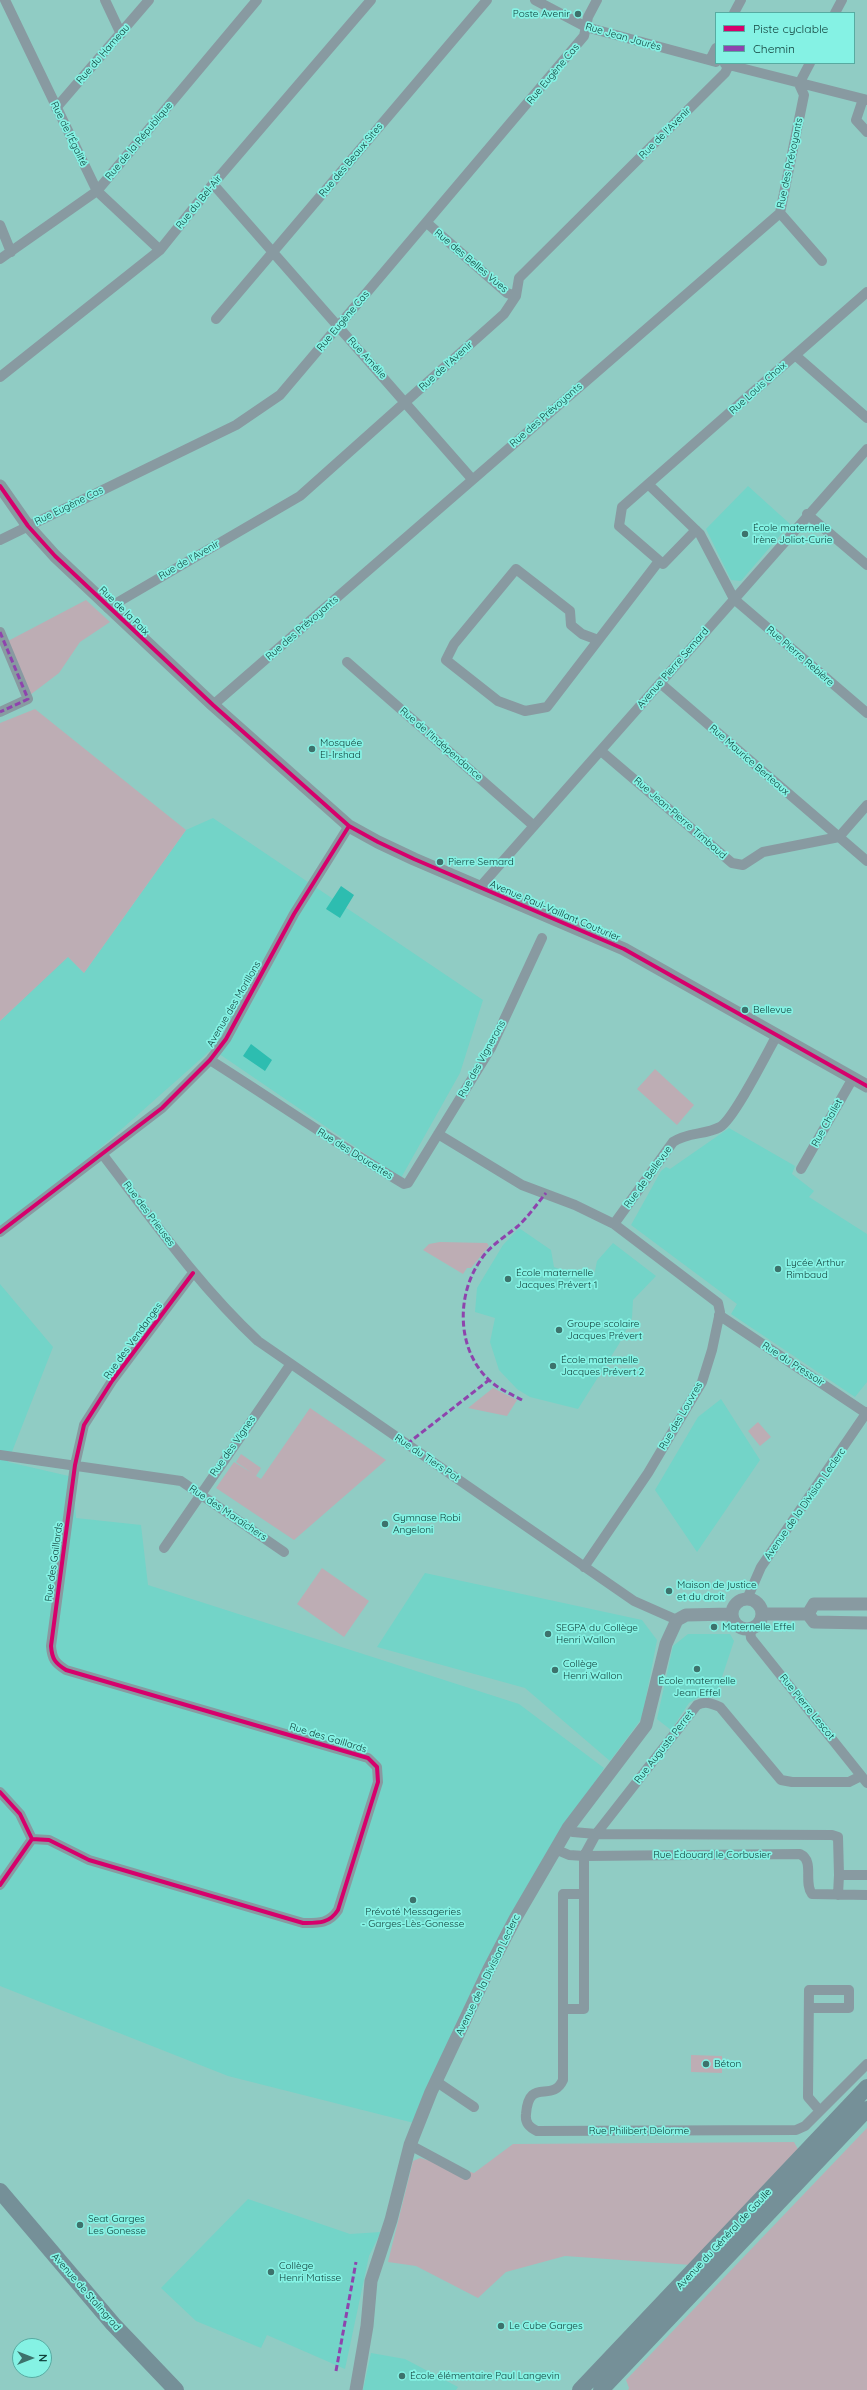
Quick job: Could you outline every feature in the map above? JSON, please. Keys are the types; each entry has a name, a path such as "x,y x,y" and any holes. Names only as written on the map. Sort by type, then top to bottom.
{"main road":[{"name":"Avenue du Général de Gaulle","path":"580,2390 867,2087"},
{"name":"Avenue du Général de Gaulle","path":"601,2390 867,2108"},
{"name":"Avenue de Stalingrad","path":"0,2191 113,2324 176,2390"}],"street":[{"name":"Rue de l'Égalité","path":"5,0 97,191 160,250"},
{"path":"105,0 121,34"},
{"name":"Rue du Hameau","path":"56,108 149,0"},
{"name":"Rue de la République","path":"0,259 97,191 257,0"},
{"name":"Rue du Bel-Air","path":"0,377 160,250 213,184 371,0"},
{"name":"Rue des Beaux Sites","path":"216,319 487,0"},
{"name":"Rue Jean Jaurès","path":"535,0 586,27 713,61"},
{"name":"Rue Eugène Cas","path":"0,540 236,425 280,395 584,36 588,17 597,0"},
{"path":"735,12 741,0"},
{"path":"836,12 842,0"},
{"path":"725,64 865,100 856,120 867,132"},
{"name":"Rue de l'Avenir","path":"108,608 300,496 406,403 504,314 516,296 519,278 725,73 725,64"},
{"path":"800,84 810,64"},
{"name":"Rue des Prévoyants","path":"213,705 780,213 804,95 800,84"},
{"name":"Rue Amélie","path":"213,184 472,479"},
{"path":"780,213 822,261"},
{"name":"Rue des Belles Vues","path":"427,223 507,293 516,296"},
{"path":"0,225 11,252"},
{"name":"Rue Louis Choix","path":"659,561 619,526 622,507 649,485 867,292"},
{"path":"795,355 867,418"},
{"name":"Avenue Pierre Semard","path":"480,887 807,514 867,449"},
{"path":"649,485 696,530 704,541 734,599"},
{"name":"Rue de la Paix","path":"0,486 28,526 55,556 108,608 249,737"},
{"path":"807,514 867,565"},
{"path":"598,640 582,634 571,625 570,611 516,569 454,644 446,660 498,701 525,711 547,707 659,561 663,564 696,530"},
{"name":"Rue Pierre Rebière","path":"734,599 867,714"},
{"path":"0,632 28,698 0,712"},
{"name":"Rue de l'Indépendance","path":"347,662 534,826"},
{"name":"Rue Maurice Berteaux","path":"660,683 867,862"},
{"name":"Avenue Paul-Vaillant Couturier","path":"249,737 350,826 378,842 624,949 867,1086"},
{"name":"Rue Jean-Pierre Timbaud","path":"601,750 732,863 743,865 763,852 839,837"},
{"path":"839,837 867,804"},
{"name":"Avenue des Morillons","path":"0,1232 103,1155 162,1108 210,1060 226,1039 294,914 350,826"},
{"name":"Rue des Vignerons","path":"438,1134 491,1048 542,938"},
{"name":"Rue de Bellevue","path":"614,1224 674,1142 682,1136 719,1127 727,1122 777,1035"},
{"name":"Rue des Doucettes","path":"210,1060 258,1089 362,1159 404,1184 408,1183 438,1134"},
{"name":"Rue Challet","path":"801,1169 853,1078"},
{"path":"438,1134 522,1185 575,1205 614,1224 718,1303 719,1316"},
{"name":"Rue des Prieuses","path":"103,1155 193,1273"},
{"name":"Rue du Tiers Pot","path":"193,1273 236,1321 258,1341 290,1365 634,1601 677,1620"},
{"name":"Rue des Vendanges","path":"75,1465 84,1425 112,1381 193,1273"},
{"name":"Rue du Pressoir","path":"719,1316 867,1412"},
{"name":"Rue des Louvres","path":"584,1567 648,1473 702,1382 712,1350 719,1316"},
{"name":"Rue des Vignes","path":"164,1548 290,1365"},
{"name":"Avenue de la Division Leclerc","path":"747,1599 761,1567 867,1412"},
{"path":"0,1455 75,1465"},
{"name":"Rue des Maraîchers","path":"75,1465 180,1481 201,1493 284,1552"},
{"name":"Rue des Gaillards","path":"32,1839 49,1840 89,1860 303,1924 325,1922 333,1918 338,1910 378,1782 376,1767 368,1758 66,1670 57,1664 52,1657 51,1646 75,1465"},
{"path":"747,1599 759,1605 762,1614 759,1624 750,1630 737,1626 731,1614 738,1602 747,1599"},
{"path":"808,1614 814,1604 867,1604"},
{"path":"677,1620 686,1615 731,1614"},
{"path":"762,1614 808,1614"},
{"path":"808,1614 814,1622 867,1623"},
{"name":"Avenue de la Division Leclerc","path":"356,2390 367,2326 371,2281 391,2220 410,2145 489,1969 555,1848 568,1828 646,1725 666,1644 677,1620"},
{"name":"Rue Pierre Lescot","path":"750,1630 751,1638 864,1779"},
{"name":"Rue Auguste Perret","path":"596,1834 697,1705 703,1702 712,1703 720,1707 781,1780 792,1782 849,1782 864,1779"},
{"path":"0,1792 20,1814 32,1839 0,1886"},
{"name":"Rue Édouard le Corbusier","path":"568,1828 573,1832 596,1834 838,1836 838,1895"},
{"path":"563,2009 584,2009 584,1856 596,1834"},
{"name":"Rue Édouard le Corbusier","path":"555,1848 569,1855 584,1856 800,1854 806,1857 808,1862 809,1890 812,1894 867,1895"},
{"path":"839,1875 867,1875"},
{"name":"Rue Philibert Delorme","path":"584,1894 563,1894 563,2080 560,2088 554,2091 537,2092 527,2101 525,2119 529,2127 537,2131 796,2130 805,2126 867,2064"},
{"path":"809,2008 808,2097 820,2111"},
{"path":"437,2082 474,2107"},
{"path":"410,2145 466,2175"}],"shaded area":[{"name":"École maternelle Irène Joliot-Curie","path":"748,486 790,524 741,581 731,580 706,529"},
{"path":"86,600 110,622 80,642 59,673 30,695 8,641"},
{"path":"35,709 186,830 84,973 68,957 0,1021 0,723"},
{"path":"213,818 483,1000 460,1073 401,1178 212,1049 0,1237 0,1021 68,956 84,973 186,830"},
{"path":"655,1069 694,1105 677,1125 637,1089"},
{"name":"Lycée Arthur Rimbaud","path":"729,1128 795,1166 792,1174 814,1191 809,1197 867,1234 867,1382 855,1397 731,1314 737,1304 631,1225 661,1171 666,1167 670,1169"},
{"name":"Groupe scolaire Jacques Prévert","path":"519,1228 551,1250 554,1267 569,1273 594,1276 597,1261 613,1243 656,1276 633,1300 632,1318 619,1344 578,1409 530,1397 517,1389 499,1370 490,1342 495,1318 475,1312 477,1288 503,1245"},
{"path":"440,1242 487,1243 489,1246 471,1268 467,1268 463,1274 423,1250 429,1244"},
{"path":"0,1284 53,1347 8,1462 73,1477 76,1518 141,1525 148,1585 519,1704 604,1768 499,1937 414,2123 228,2076 0,1986"},
{"path":"493,1388 517,1400 507,1416 468,1408"},
{"path":"721,1399 760,1460 697,1552 655,1490 698,1417"},
{"path":"310,1408 386,1460 294,1540 216,1488 234,1462 252,1473 236,1462 241,1454 261,1468 256,1476 261,1479"},
{"path":"758,1422 771,1437 760,1446 748,1431"},
{"path":"322,1568 369,1601 344,1637 297,1604"},
{"name":"Collège Henri Wallon","path":"425,1573 642,1620 657,1640 642,1718 610,1761 525,1688 377,1647"},
{"name":"École maternelle Jean Effel","path":"688,1634 730,1634 734,1641 717,1692 699,1697 689,1703 671,1730 657,1719 673,1646"},
{"name":"Béton","path":"691,2055 722,2056 722,2073 691,2072"},
{"path":"867,2128 867,2390 628,2390 629,2388 626,2380"},
{"path":"794,2142 799,2151 691,2265 565,2256 506,2272 478,2298 416,2266 388,2262 413,2161 420,2158 474,2173 513,2144"},
{"name":"Collège Henri Matisse","path":"248,2199 350,2234 381,2232 369,2256 345,2369 267,2335 261,2348 196,2321 161,2288"},
{"name":"École élémentaire Paul Langevin","path":"371,2353 405,2359 458,2387 456,2390 363,2390"}],"water":[{"path":"341,886 354,895 340,918 326,909"},
{"path":"251,1044 272,1060 265,1071 243,1056"}],"marked path":[{"path":"0,632 28,699 0,712"},
{"path":"522,1400 496,1386 478,1367 470,1353 466,1338 463,1322 464,1306 472,1275 480,1261 493,1246 529,1215 546,1193"},
{"path":"407,1444 489,1380"},
{"path":"336,2371 356,2262"}],"cycle path":[{"path":"0,486 28,526 55,556 213,705 349,826 414,859 624,949 867,1086"},
{"path":"0,1232 162,1108 210,1060 226,1039 294,914 349,826"},
{"path":"32,1839 49,1840 89,1860 303,1923 318,1923 331,1918 338,1910 378,1782 377,1767 368,1758 66,1670 59,1665 53,1657 51,1646 75,1465 84,1425 112,1381 193,1273"},
{"path":"0,1792 20,1814 32,1839"},
{"path":"0,1885 32,1839"}],"place":[{"name":"Poste Avenir","path":"578,14"},
{"name":"École maternelle Irène Joliot-Curie","path":"745,534"},
{"name":"Mosquée El-Irshad","path":"312,749"},
{"name":"Pierre Semard","path":"440,862"},
{"name":"Bellevue","path":"745,1010"},
{"name":"Lycée Arthur Rimbaud","path":"778,1269"},
{"name":"École maternelle Jacques Prévert 1","path":"508,1279"},
{"name":"Groupe scolaire Jacques Prévert","path":"559,1330"},
{"name":"École maternelle Jacques Prévert 2","path":"553,1366"},
{"name":"Gymnase Robi Angeloni","path":"385,1524"},
{"name":"Maison de justice et du droit","path":"669,1591"},
{"name":"Maternelle Effel","path":"714,1627"},
{"name":"SEGPA du Collège Henri Wallon","path":"548,1634"},
{"name":"École maternelle Jean Effel","path":"697,1669"},
{"name":"Collège Henri Wallon","path":"555,1670"},
{"name":"Prévoté Messageries - Garges-Lès-Gonesse","path":"413,1900"},
{"name":"Béton","path":"706,2064"},
{"name":"Seat Garges Les Gonesse","path":"80,2225"},
{"name":"Collège Henri Matisse","path":"271,2272"},
{"name":"Le Cube Garges","path":"501,2326"},
{"name":"École élémentaire Paul Langevin","path":"402,2376"}]}
